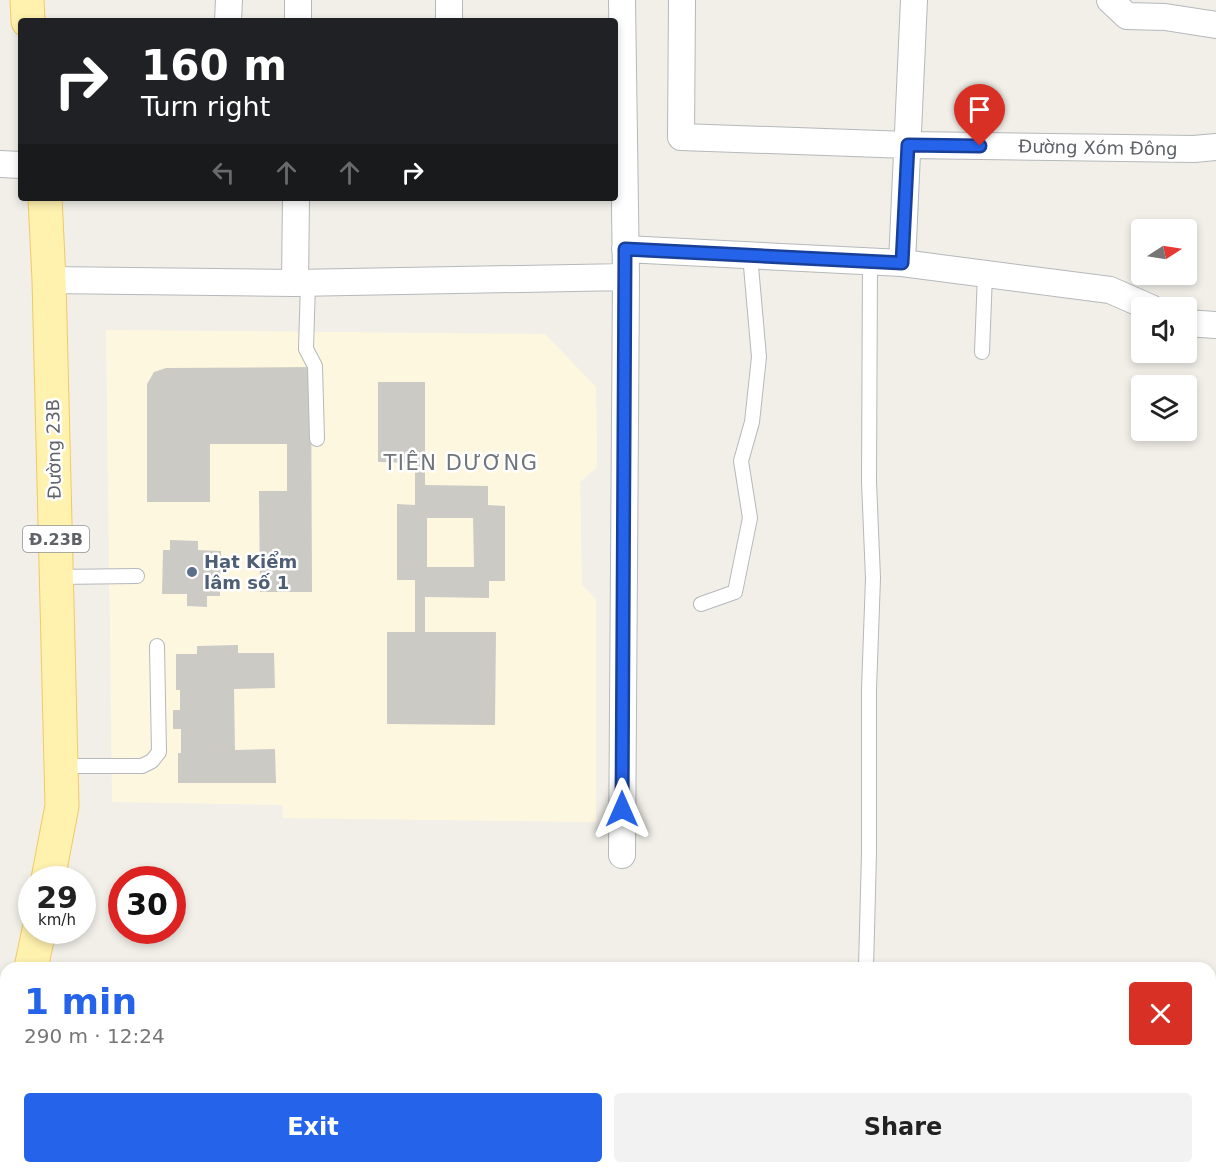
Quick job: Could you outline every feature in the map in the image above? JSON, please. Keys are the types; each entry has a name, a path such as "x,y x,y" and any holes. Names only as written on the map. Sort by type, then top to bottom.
{"main road":[{"path":"27,0 28,18"},
{"name":"Đường 23B","path":"45,201 62,806 50,866"},
{"path":"33,962 36,944"}],"street":[{"path":"228,18 229,0"},
{"path":"298,0 298,18"},
{"path":"449,0 449,18"},
{"path":"622,0 619,73 626,277 622,855"},
{"name":"Đường Xóm Đông","path":"682,0 681,137 908,145 1194,149 1216,147"},
{"path":"902,263 914,0"},
{"path":"1110,0 1127,16 1165,17 1216,25"},
{"path":"0,164 18,165"},
{"path":"296,201 302,283"},
{"path":"625,249 902,263 1110,290 1131,299"},
{"path":"49,280 302,283 626,277"},
{"path":"1197,324 1216,325"}],"lane":[{"path":"701,604 735,592 750,518 741,461 752,422 759,357 750,255"},
{"path":"866,962 869,690 873,578 869,482 870,261"},
{"path":"982,352 985,274"},
{"path":"302,283 306,349 315,366 317,439"},
{"path":"57,577 137,576"},
{"path":"61,766 142,766 152,761 159,752 157,646"}],"shaded area":[{"path":"106,330 545,334 596,387 597,467 580,482 582,585 596,599 596,822 283,818 282,805 112,802"}],"building":[{"path":"311,367 312,592 260,592 259,491 287,491 287,444 210,444 210,502 147,502 147,384 154,372 166,368"},
{"path":"378,382 425,382 425,485 488,486 488,505 505,506 505,581 489,581 489,598 425,597 425,632 496,632 495,725 387,724 387,632 415,632 415,580 397,580 397,504 415,505 415,463 378,462","holes":["427,518 473,518 474,567 427,567"]},
{"name":"Hạt Kiểm lâm số 1","path":"170,540 198,541 198,550 221,551 220,596 207,596 207,607 187,606 187,594 162,594 163,550 170,550"},
{"path":"238,645 238,653 274,653 275,688 234,689 235,750 275,749 276,783 178,783 181,729 173,729 173,710 180,710 180,690 176,690 176,654 197,654 197,646"}],"place":[{"name":"Hạt Kiểm lâm số 1","path":"192,572"}],"district":[{"name":"TIÊN DƯƠNG","path":"461,463"}],"route":[{"path":"622,809 625,249 902,263 908,145 980,146"}]}
